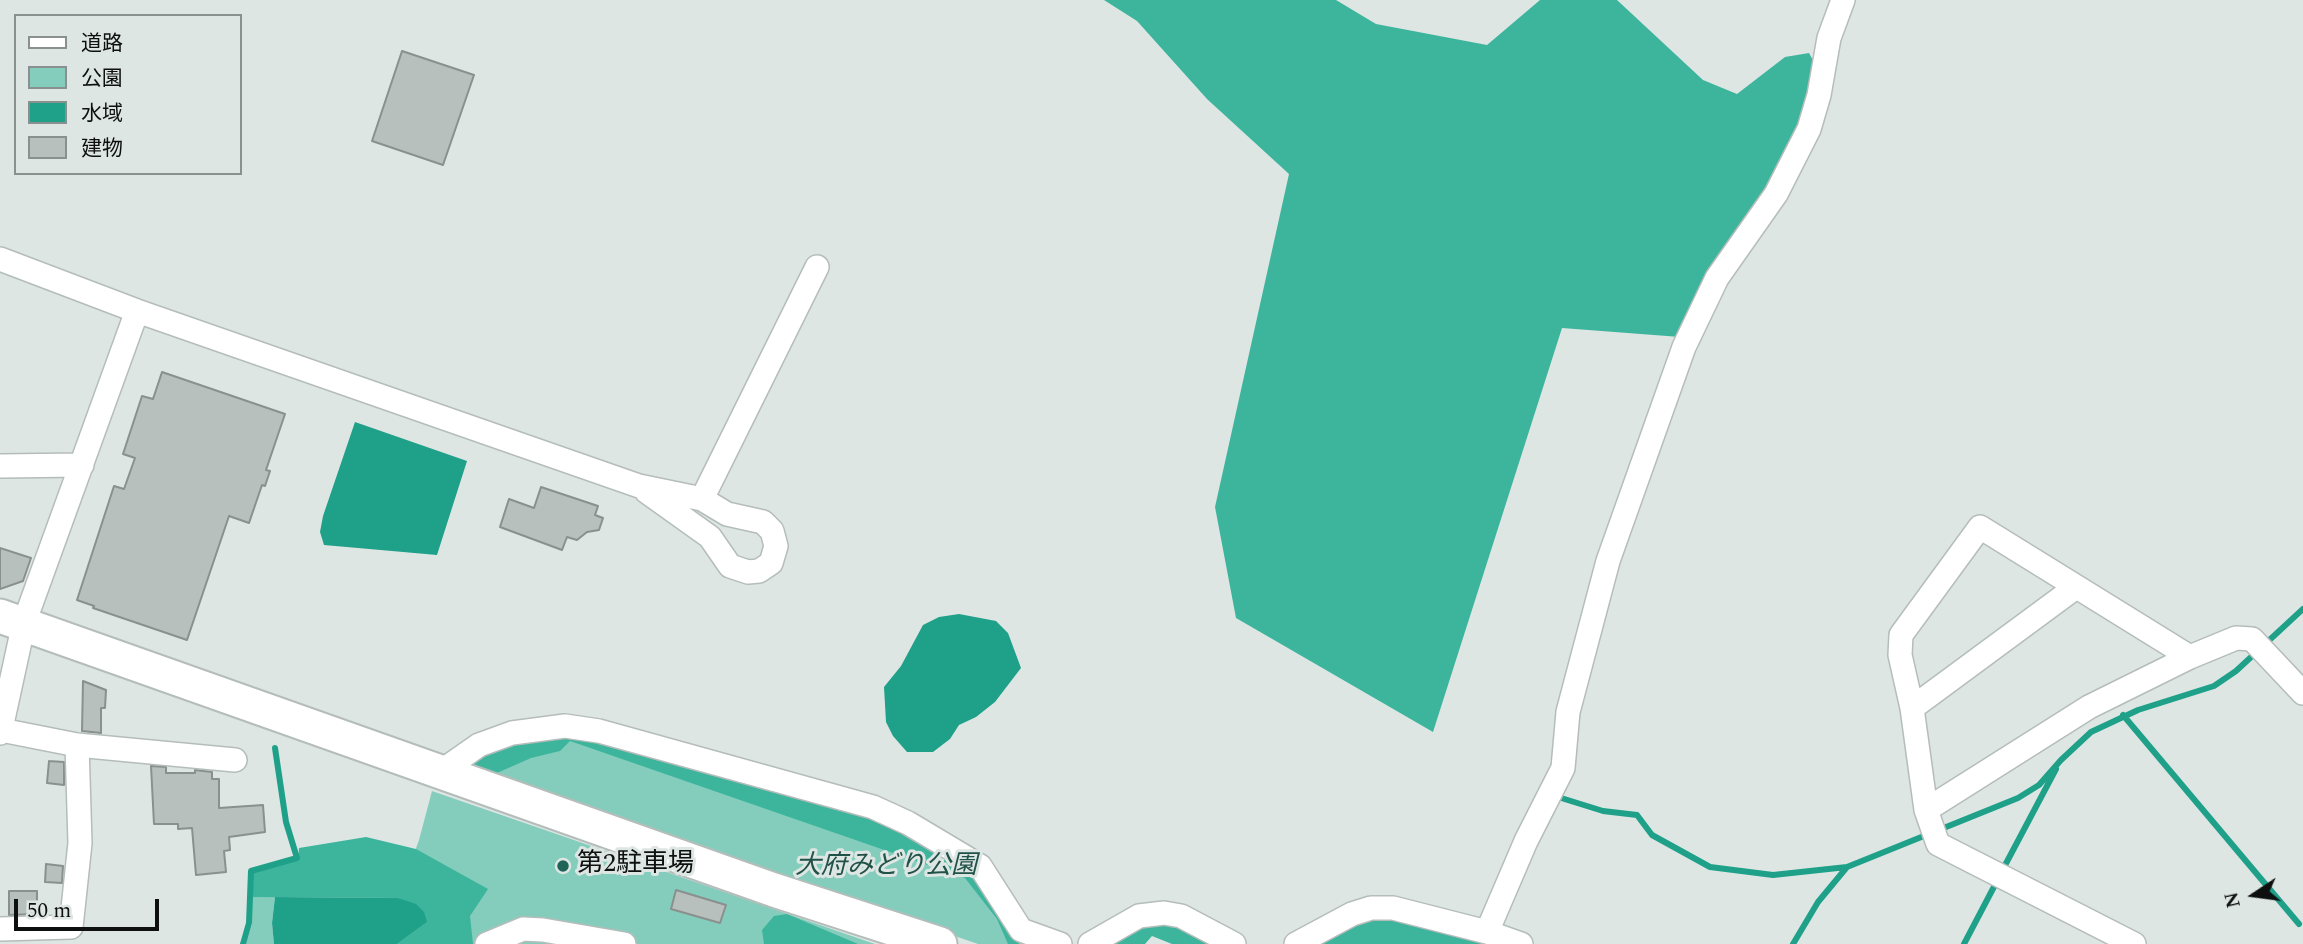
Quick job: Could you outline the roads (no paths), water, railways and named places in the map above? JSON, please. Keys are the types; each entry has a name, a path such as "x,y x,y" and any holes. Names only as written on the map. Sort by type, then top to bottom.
{"street":[{"path":"1487,932 1526,841 1563,768 1567,712 1608,561 1684,347 1717,278 1776,194 1810,129 1829,38 1843,0"},
{"path":"0,259 137,311 639,486 702,499 727,514 763,522 772,531 776,546 772,562 759,571 748,572 730,566 710,537 639,486"},
{"path":"702,499 817,267"},
{"path":"137,311 82,465 12,620 0,731 77,745 235,760"},
{"path":"0,466 82,465"},
{"path":"2134,944 2002,877 1931,825 1912,708 1900,655 1901,635 1980,527 2190,657"},
{"path":"1912,708 2076,587"},
{"path":"12,620 774,890 940,944"},
{"path":"1931,825 2089,707 2190,657 2236,638 2252,639 2303,693"},
{"path":"439,773 479,746 512,733 565,726 612,734 873,807 908,823 979,866 1021,930 1060,944"},
{"path":"0,929 71,927 80,843 77,745"},
{"path":"1296,944 1352,914 1371,908 1393,908 1487,932 1521,944"},
{"path":"1090,944 1139,916 1164,913 1181,916 1234,944"},
{"path":"487,944 523,929 624,944"}],"water":[{"path":"355,422 467,461 437,555 324,545 320,532 323,516"},
{"path":"959,614 996,621 1008,633 1021,668 995,702 976,717 959,725 950,739 933,752 907,752 893,736 886,722 884,687 901,666 923,625 939,617"},
{"path":"275,897 398,898 416,904 424,912 427,922 397,944 274,944 272,923"}],"waterway":[{"path":"1793,944 1818,902 1847,867 2018,798 2039,785 2091,732 2138,710 2214,686 2236,671 2303,609"},
{"path":"2123,715 2299,924"},
{"path":"243,944 249,923 251,871 297,858 286,822 275,748"},
{"path":"2002,871 2056,769"},
{"path":"1558,797 1603,811 1637,815 1652,835 1710,867 1773,875 1847,867"},
{"path":"1964,944 1997,881"}],"place":[{"name":"第2駐車場","path":"563,866"}],"park label":[{"name":"大府みどり公園","path":"886,868"}]}
